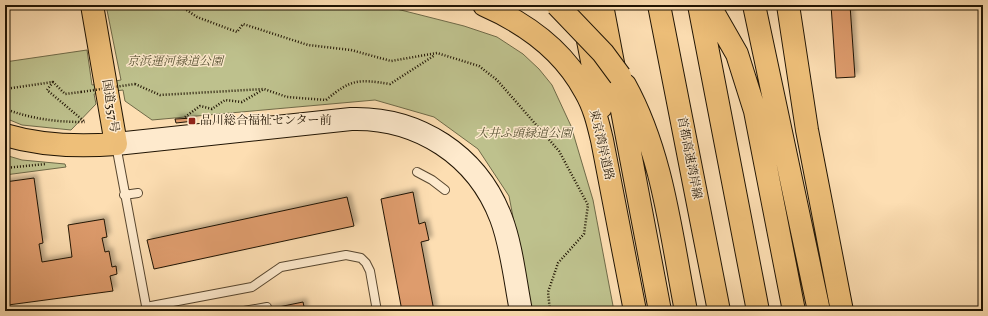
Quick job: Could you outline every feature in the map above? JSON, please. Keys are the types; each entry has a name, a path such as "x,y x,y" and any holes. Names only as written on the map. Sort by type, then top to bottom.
{"highway":[{"name":"国道357号","path":"5,135 47,145 89,146 116,144 92,5"},
{"name":"東京湾岸道路","path":"484,5 509,17 536,33 571,70 585,90 592,105 602,140 635,311"},
{"path":"557,5 603,53 620,76"},
{"path":"570,5 600,40 641,119 658,169 686,311"},
{"path":"581,5 602,110 602,140"},
{"path":"602,5 660,311"},
{"name":"首都高速湾岸線","path":"659,5 719,311"},
{"path":"699,5 758,311"},
{"path":"709,5 737,54 755,111 794,311"},
{"path":"754,5 820,311"},
{"path":"788,5 807,130 842,311"}],"street":[{"path":"116,144 351,119 380,120 419,131 442,143 460,157 477,175 490,195 504,229 520,311"}],"lane":[{"path":"116,144 124,195 147,309 252,287 281,267 346,254 361,258 366,263 370,271 377,311"},
{"path":"417,172 432,180 445,190"},
{"path":"124,195 138,193"},
{"path":"244,311 267,307"}],"path":[{"path":"179,5 197,17 237,32 243,24 308,45 351,50 391,61 437,53 479,66 497,80 559,152 588,205 584,234 558,263 548,292 550,311"},
{"path":"53,82 66,94 135,84 160,95 264,88 287,98 326,100 341,88 363,80 390,84 437,53"},
{"path":"5,89 53,82"},
{"path":"5,109 26,117 57,122 85,122 47,90 53,82"},
{"path":"181,120 200,106 212,109 225,100 242,102 264,88"},
{"path":"588,205 593,204"}],"green space":[{"name":"京浜運河緑道公園","path":"106,5 381,5 464,26 497,37 523,54 539,69 552,85 571,126 593,200 614,311 531,311 509,196 478,149 434,117 375,100 152,120 125,101 123,90 94,94 96,104 71,130 22,125 5,118 5,62 87,50 92,85 121,80"},
{"path":"5,155 22,160 65,164 66,167 5,175"}],"building":[{"path":"831,5 850,5 855,77 836,78"},
{"path":"194,118 194,121 176,123 175,119"},
{"path":"34,178 43,243 39,244 42,262 72,257 68,225 104,219 107,237 102,238 105,252 109,251 112,267 116,266 117,274 110,276 113,291 8,305 5,286 5,182"},
{"path":"413,192 419,224 425,222 429,240 421,242 434,311 402,311 381,199"},
{"path":"347,197 354,226 154,269 147,240"},
{"path":"303,302 305,311 259,311"}],"place":[{"name":"品川総合福祉センター前","path":"192,121"}],"park label":[{"name":"大井ふ頭緑道公園","path":"524,134"}]}
